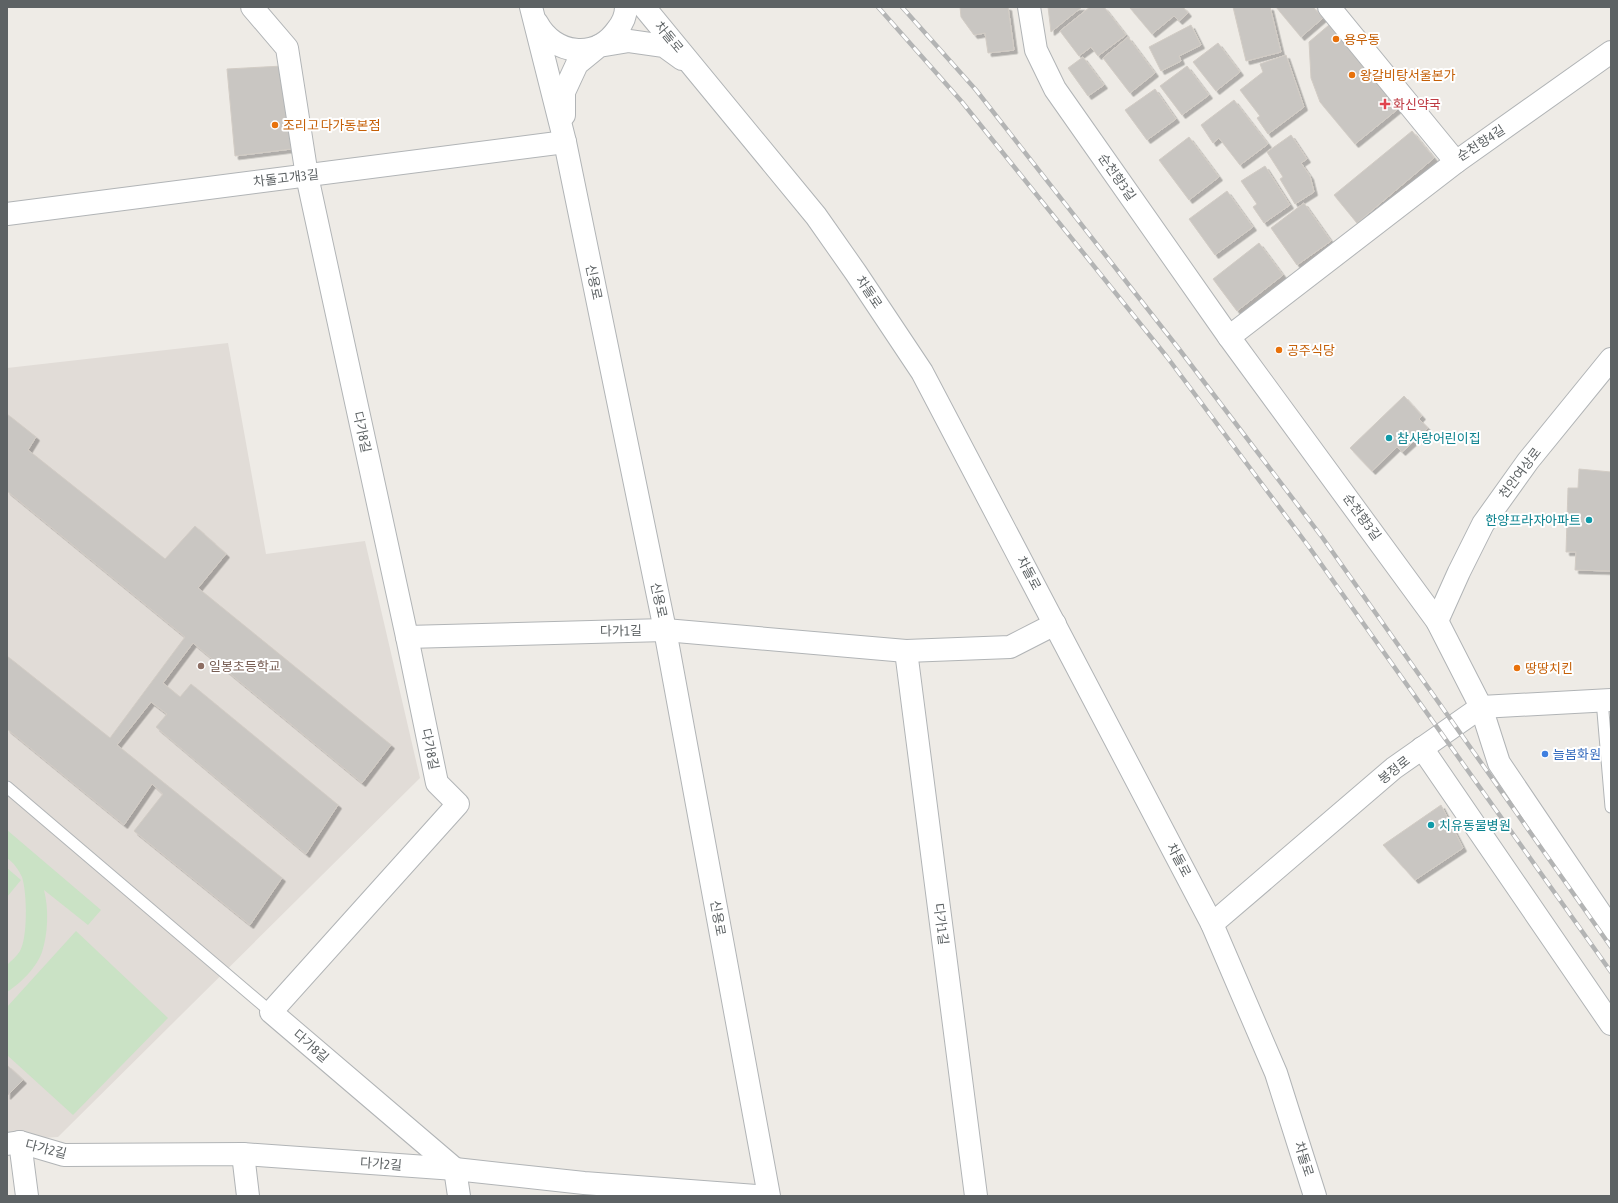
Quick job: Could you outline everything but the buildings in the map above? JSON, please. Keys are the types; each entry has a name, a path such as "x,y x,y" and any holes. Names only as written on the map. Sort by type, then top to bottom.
{"street":[{"name":"다가8길","path":"252,7 287,48 307,176 407,637 436,783 458,804 271,1012 455,1170"},
{"path":"565,142 564,92 577,64 612,37 621,25 626,7"},
{"name":"차돌로","path":"644,7 816,216 861,279 922,372 1212,924 1276,1073 1316,1196"},
{"name":"순천향3길","path":"1029,7 1036,50 1055,89 1229,337 1437,621 1481,707 1500,763 1611,929"},
{"name":"순천향4길","path":"1329,7 1456,162 1611,52"},
{"path":"532,10 541,31 553,42 568,49 584,50 629,41 664,46 694,67"},
{"name":"신용로","path":"532,10 565,142 665,630 769,1196"},
{"name":"차돌고개3길","path":"7,214 565,142"},
{"path":"1229,337 1456,162"},
{"name":"천안여상로","path":"1437,621 1458,572 1483,524 1528,461 1611,359"},
{"name":"다가1길","path":"407,637 665,630 906,651 1010,647 1055,624"},
{"name":"다가1길","path":"906,651 976,1196"},
{"path":"1481,707 1607,700"},
{"name":"봉정로","path":"1212,924 1394,768 1481,707"},
{"path":"1422,748 1611,1024"},
{"path":"14,1143 27,1196"},
{"name":"다가2길","path":"14,1143 64,1155 243,1154 455,1170 584,1183 756,1196"},
{"path":"243,1154 248,1196"},
{"path":"455,1170 459,1196"}],"lane":[{"path":"1607,700 1611,807"},
{"path":"7,787 271,1012"}],"shaded area":[{"name":"일봉초등학교","path":"228,343 266,554 365,541 420,778 58,1137 7,1140 7,368"}],"green space":[{"path":"7,830 101,910 88,925 44,890 47,905 47,921 46,937 40,958 28,975 7,992 7,965 16,957 23,944 26,914 25,893 22,877 16,866 7,858"},
{"path":"7,868 21,880 7,897"},
{"path":"76,931 168,1018 73,1115 7,1055 7,1007"}],"railway":[{"path":"878,7 962,102 1167,357 1309,547 1611,972"},
{"path":"902,7 976,90 1179,349 1322,537 1611,947"}],"place":[{"name":"용우동","path":"1336,39"},
{"name":"왕갈비탕서울본가","path":"1352,75"},
{"name":"화신약국","path":"1385,104"},
{"name":"조리고 다가동본점","path":"275,125"},
{"name":"공주식당","path":"1279,350"},
{"name":"참사랑어린이집","path":"1389,438"},
{"name":"한양프라자아파트","path":"1589,520"},
{"name":"일봉초등학교","path":"201,666"},
{"name":"땅땅치킨","path":"1517,668"},
{"name":"늘봄화원","path":"1545,754"},
{"name":"치유동물병원","path":"1431,825"}]}
